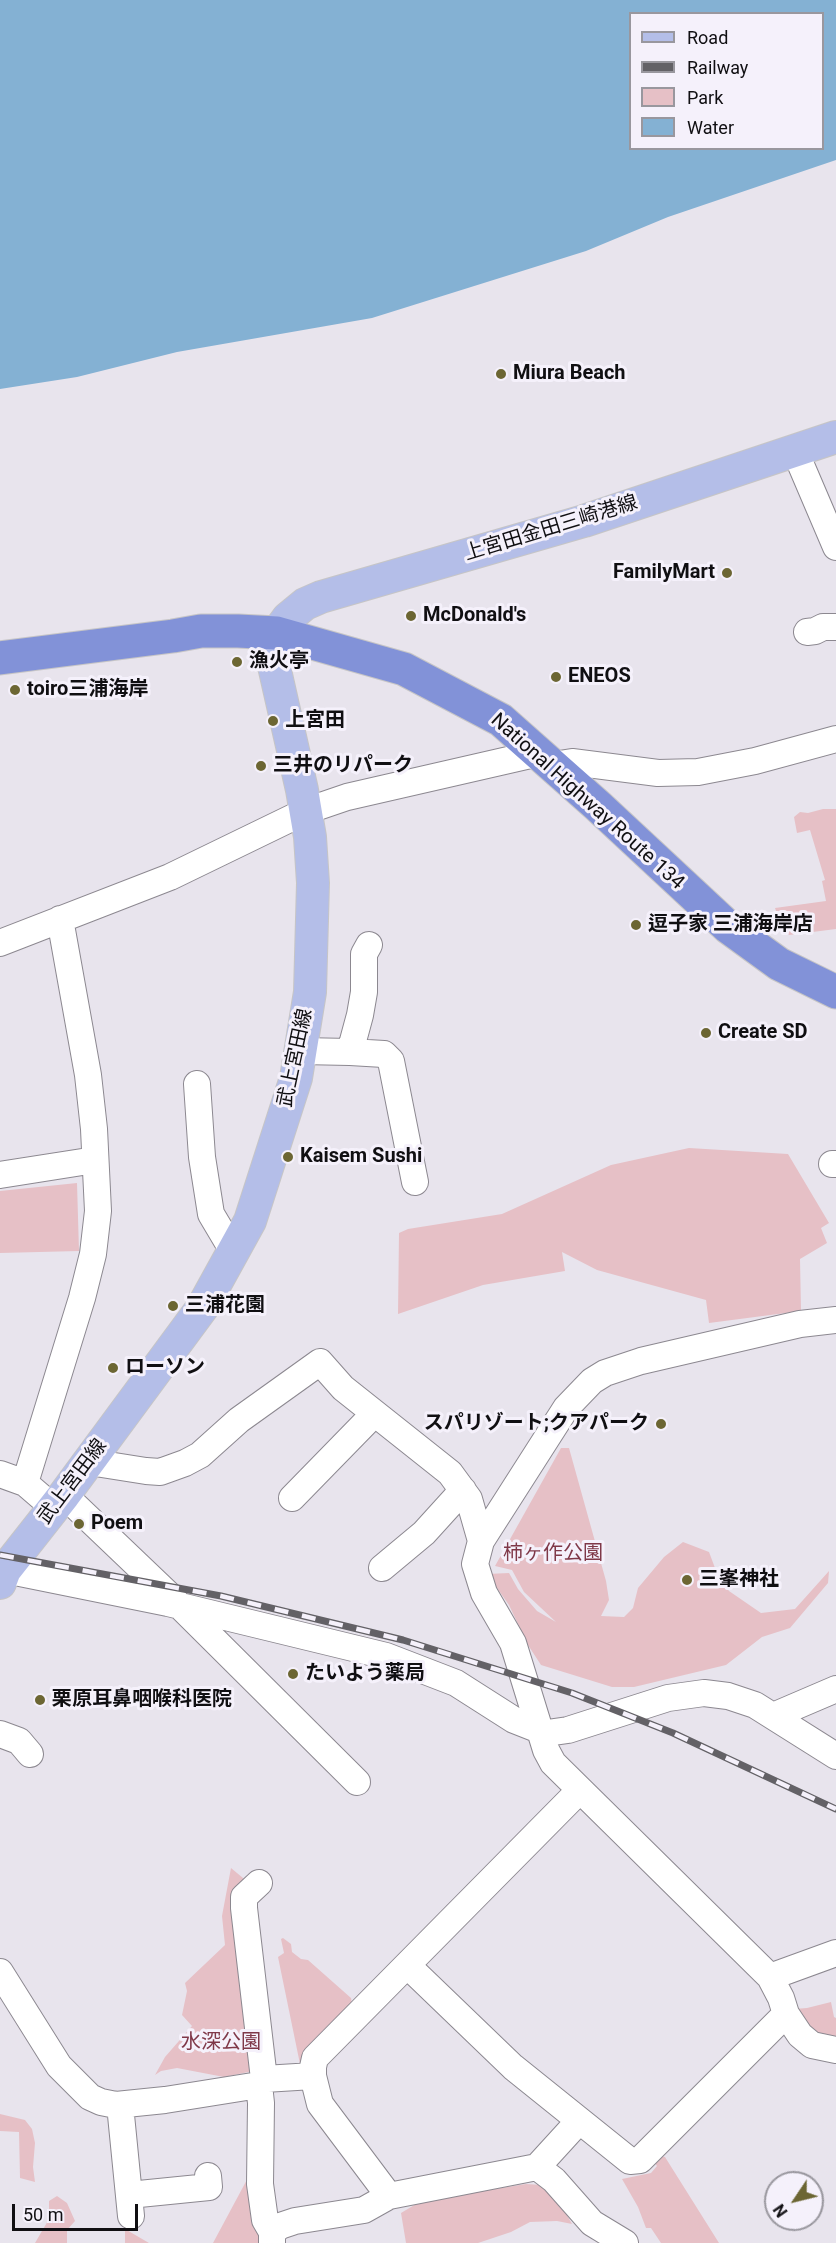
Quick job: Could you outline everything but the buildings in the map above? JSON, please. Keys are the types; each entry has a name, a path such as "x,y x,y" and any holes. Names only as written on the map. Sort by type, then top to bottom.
{"highway":[{"name":"National Highway Route 134","path":"0,658 201,631 276,633 404,669 501,720 728,927 779,964 836,992"}],"main road":[{"name":"上宮田金田三崎港線","path":"276,633 288,618 305,604 321,597 541,534 836,438"},
{"name":"武上宮田線","path":"2,1576 202,1308 250,1221 296,1078 310,992 313,883 306,811 274,666 276,633"}],"street":[{"path":"795,451 836,547"},
{"path":"807,632 823,627 836,627"},
{"path":"0,943 170,877 306,811 347,797 546,759 658,773 698,772 755,761 836,739"},
{"path":"25,1483 82,1298 93,1254 98,1211 88,1075 60,919"},
{"path":"350,1052 360,1015 364,992 364,954 369,945"},
{"path":"301,1051 384,1054 391,1061 414,1182"},
{"path":"196,1084 202,1157 211,1215 233,1251"},
{"path":"0,1175 96,1160"},
{"path":"836,1320 800,1324 632,1363 605,1372 592,1381 566,1408 481,1541 475,1564 484,1593 513,1643 546,1750 553,1763 770,1977 786,2014 800,2035 812,2045 836,2050"},
{"path":"89,1462 160,1472 185,1463 200,1455 239,1420 320,1362 343,1388 450,1473 469,1499 481,1541"},
{"path":"292,1498 374,1414"},
{"path":"0,1474 25,1483 59,1502 180,1606 357,1782"},
{"path":"382,1568 429,1538 463,1490"},
{"path":"2,1576 180,1606 405,1662 456,1683 514,1720 547,1733 568,1730 687,1694 728,1696 755,1705 836,1756"},
{"path":"773,1716 836,1689"},
{"path":"0,1734 19,1742 30,1754"},
{"path":"388,2196 320,2104 313,2076 315,2058 579,1791"},
{"path":"259,1883 244,1897 244,1908 261,2082 260,2184 265,2220 272,2237"},
{"path":"770,1977 836,1953"},
{"path":"408,1966 513,2067 630,2161 636,2162 786,2014"},
{"path":"0,1972 59,2066 76,2085 96,2100 120,2105 313,2076"},
{"path":"120,2105 130,2205 198,2189"},
{"path":"272,2237 280,2226 295,2221 364,2210 388,2196 537,2166 579,2121"},
{"path":"537,2166 568,2194 592,2223 625,2243"}],"green space":[{"path":"823,809 836,809 836,929 789,935 780,922 775,908 826,901 822,881 825,880 810,830 797,833 794,817 800,812 808,813"},
{"path":"689,1148 788,1154 829,1223 821,1228 827,1243 800,1259 801,1311 709,1323 706,1300 597,1270 562,1252 565,1271 483,1285 398,1314 399,1233 408,1229 502,1214 611,1165"},
{"path":"77,1183 79,1251 0,1253 0,1191"},
{"name":"柿ヶ作公園","path":"561,1448 569,1448 606,1581 609,1600 601,1616 624,1617 633,1608 638,1588 664,1557 683,1542 709,1552 718,1576 729,1591 761,1613 795,1609 829,1571 828,1583 790,1628 762,1637 726,1665 634,1687 612,1687 541,1665 528,1645 509,1605 487,1574 509,1573 518,1589 537,1611 556,1622 524,1592 512,1570 495,1566"},
{"name":"水深公園","path":"231,1868 249,1883 258,2070 224,2077 177,2068 161,2071 155,2075 165,2057 192,2026 182,2015 187,1991 185,1983 225,1945 222,1916"},
{"path":"281,1939 291,1944 292,1952 301,1959 308,1960 351,1998 352,2004 305,2067 300,2064 278,1957 284,1953"},
{"path":"831,2002 836,2018 836,2046 817,2041 794,2009"},
{"path":"0,2114 25,2120 32,2129 35,2143 33,2167 35,2182 20,2178 19,2132 0,2131"},
{"path":"661,2156 665,2157 719,2243 661,2243 651,2228 646,2228 638,2207 622,2179 651,2173 657,2166 654,2162"},
{"path":"250,2174 262,2236 258,2243 213,2243"},
{"path":"526,2184 542,2185 563,2208 572,2224 557,2221 530,2222 511,2232 478,2243 406,2243 401,2213 421,2201"},
{"path":"57,2196 67,2203 75,2221 67,2230 67,2243 35,2243 49,2219 49,2201"},
{"path":"125,2229 149,2243 125,2243"}],"water":[{"path":"0,0 836,0 836,160 668,217 586,251 372,318 177,352 77,377 0,389"}],"railway":[{"path":"0,1555 221,1596 403,1640 572,1693 673,1733 836,1809"}],"place":[{"name":"Miura Beach","path":"501,374"},
{"name":"FamilyMart","path":"727,573"},
{"name":"McDonald's","path":"411,616"},
{"name":"漁火亭","path":"237,662"},
{"name":"ENEOS","path":"556,677"},
{"name":"toiro三浦海岸","path":"15,690"},
{"name":"上宮田","path":"273,721"},
{"name":"三井のリパーク","path":"261,766"},
{"name":"逗子家 三浦海岸店","path":"636,925"},
{"name":"Create SD","path":"706,1033"},
{"name":"Kaisem Sushi","path":"288,1157"},
{"name":"三浦花園","path":"173,1306"},
{"name":"ローソン","path":"113,1368"},
{"name":"スパリゾート;クアパーク","path":"661,1424"},
{"name":"Poem","path":"79,1524"},
{"name":"三峯神社","path":"687,1580"},
{"name":"たいよう薬局","path":"293,1674"},
{"name":"栗原耳鼻咽喉科医院","path":"40,1700"}]}
